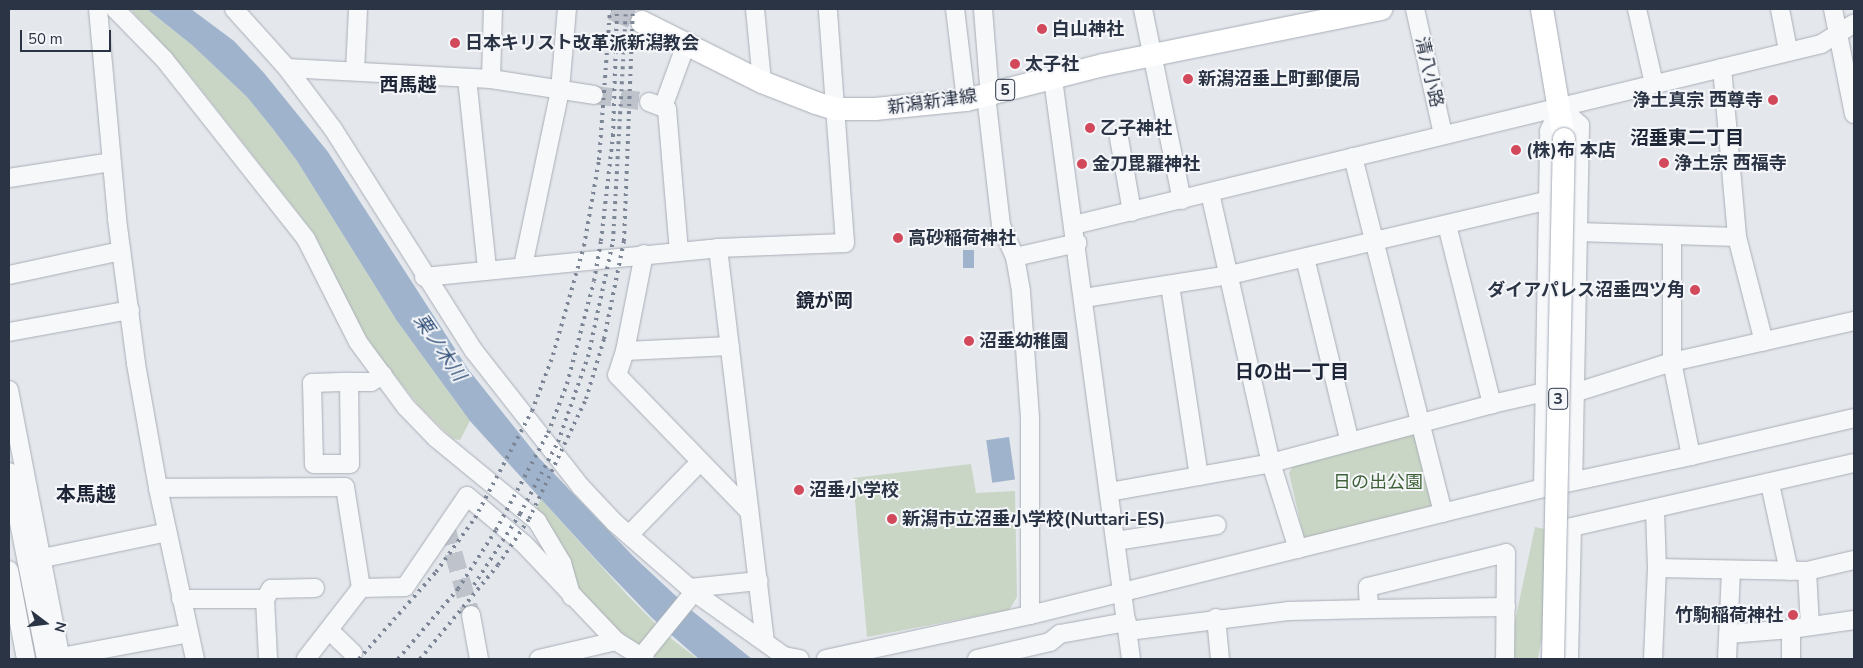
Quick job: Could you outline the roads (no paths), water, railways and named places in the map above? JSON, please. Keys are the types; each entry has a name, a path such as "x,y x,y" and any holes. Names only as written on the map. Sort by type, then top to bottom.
{"main road":[{"name":"新潟新津線","path":"642,22 762,82 836,109 917,107 1053,79 1154,54 1381,9"},
{"name":"3","path":"1542,9 1564,139 1553,659"}],"street":[{"path":"98,9 112,162 130,310 158,488 195,659"},
{"path":"115,9 164,59 306,238 358,342 383,375 436,438 537,521 562,563 572,597"},
{"path":"234,9 287,68 374,191 424,277 531,426 582,487 629,535 692,592 766,640 784,656 800,659"},
{"path":"355,71 358,9"},
{"path":"491,79 493,9"},
{"path":"523,266 560,90 567,9"},
{"path":"756,9 762,82"},
{"path":"424,277 487,269 679,251 845,243 828,9"},
{"path":"955,9 980,93 1001,225 1015,257 1030,418 1030,615"},
{"path":"980,93 983,9"},
{"path":"1143,9 1154,54 1182,200"},
{"name":"清八小路","path":"1416,9 1444,134"},
{"path":"1636,9 1654,84"},
{"path":"1780,9 1788,50"},
{"path":"1833,9 1854,114"},
{"path":"1074,225 1722,68 1788,50 1821,44 1838,35 1854,23"},
{"path":"679,251 668,109 656,104 686,44"},
{"path":"287,68 491,79 594,95"},
{"path":"1722,68 1737,237 1764,342"},
{"path":"467,78 487,269"},
{"path":"1053,79 1084,298 1131,659"},
{"path":"1543,488 1549,131 1560,107"},
{"path":"1560,107 1580,125 1573,481"},
{"path":"1119,138 1132,212"},
{"path":"1353,157 1442,513"},
{"path":"9,178 112,162"},
{"path":"1210,193 1272,463 1298,549"},
{"path":"1084,298 1230,275 1549,200"},
{"path":"1447,225 1492,404"},
{"path":"1577,232 1737,237"},
{"path":"1672,235 1672,362 1691,456"},
{"path":"1015,257 1076,243"},
{"path":"718,248 748,510 766,640"},
{"path":"9,275 122,251"},
{"path":"644,254 625,352 617,375 698,463 748,510"},
{"path":"1305,258 1350,442"},
{"path":"1170,284 1198,476"},
{"path":"9,332 130,310"},
{"path":"1109,492 1272,463 1492,404 1545,392 1574,393 1672,362 1854,321"},
{"path":"625,352 730,346"},
{"path":"349,382 350,464 314,464 312,383 349,382 371,382 383,375"},
{"path":"9,390 42,558 56,658"},
{"path":"826,659 1030,615 1123,592 1184,574 1298,549 1543,488 1854,418"},
{"path":"629,535 698,463"},
{"path":"1569,659 1572,527 1770,484 1854,463"},
{"path":"9,472 30,578 56,658"},
{"path":"1770,484 1789,571"},
{"path":"158,488 345,487 361,588 330,631 306,659"},
{"path":"361,588 405,587 467,496 524,544 572,597 616,641 645,655 692,592 759,581"},
{"path":"1653,659 1657,568 1655,510"},
{"path":"1116,541 1217,525"},
{"path":"42,558 167,532"},
{"path":"1369,609 1368,587 1506,553 1505,659"},
{"path":"1657,568 1731,571 1807,571 1854,560"},
{"path":"9,570 15,636 26,659"},
{"path":"1727,659 1731,571"},
{"path":"1807,571 1810,626"},
{"path":"268,659 265,599 271,589 314,588"},
{"path":"182,599 265,599"},
{"path":"977,659 1051,651 1060,634 1128,626 1288,611 1506,607"},
{"path":"471,615 479,659"},
{"path":"1216,618 1220,659"},
{"path":"1729,634 1791,629 1854,620"},
{"path":"1791,629 1791,659"},
{"path":"330,631 353,653"},
{"path":"56,658 188,633"},
{"path":"539,659 616,641"}],"water":[{"name":"栗ノ木川","path":"147,9 191,9 234,41 264,73 328,152 468,369 539,458 634,557 691,610 752,659 699,659 652,618 602,566 470,421 397,321 297,161 247,97 192,45"},
{"path":"963,250 974,250 974,268 963,268"},
{"path":"1009,437 1015,480 992,483 986,440"}],"tunnel":[{"path":"612,9 642,22"},
{"path":"594,95 649,102"},
{"path":"446,527 471,615"}],"railway":[{"path":"359,659 436,572 475,518 532,411 553,355 584,246 599,160 610,9"},
{"path":"398,659 458,589 496,530 548,433 567,384 594,281 601,241 613,136 617,9"},
{"path":"474,585 520,514 558,442 588,357 613,241 626,9"},
{"path":"420,659 498,565 529,519 586,399 604,339 624,241 633,9"}],"place":[{"name":"白山神社","path":"1042,29"},
{"name":"日本キリスト改革派新潟教会","path":"455,43"},
{"name":"太子社","path":"1015,64"},
{"name":"新潟沼垂上町郵便局","path":"1188,79"},
{"name":"浄土真宗 西尊寺","path":"1773,100"},
{"name":"乙子神社","path":"1090,128"},
{"name":"(株)布 本店","path":"1516,150"},
{"name":"浄土宗 西福寺","path":"1664,163"},
{"name":"金刀毘羅神社","path":"1082,164"},
{"name":"高砂稲荷神社","path":"898,238"},
{"name":"ダイアパレス沼垂四ツ角","path":"1695,290"},
{"name":"沼垂幼稚園","path":"969,341"},
{"name":"沼垂小学校","path":"799,490"},
{"name":"新潟市立沼垂小学校(Nuttari-ES)","path":"892,519"},
{"name":"竹駒稲荷神社","path":"1793,615"}],"district":[{"name":"西馬越","path":"408,86"},
{"name":"沼垂東二丁目","path":"1687,139"},
{"name":"鏡が岡","path":"824,302"},
{"name":"日の出一丁目","path":"1292,373"},
{"name":"本馬越","path":"86,494"}],"park label":[{"name":"日の出公園","path":"1378,482"}]}
